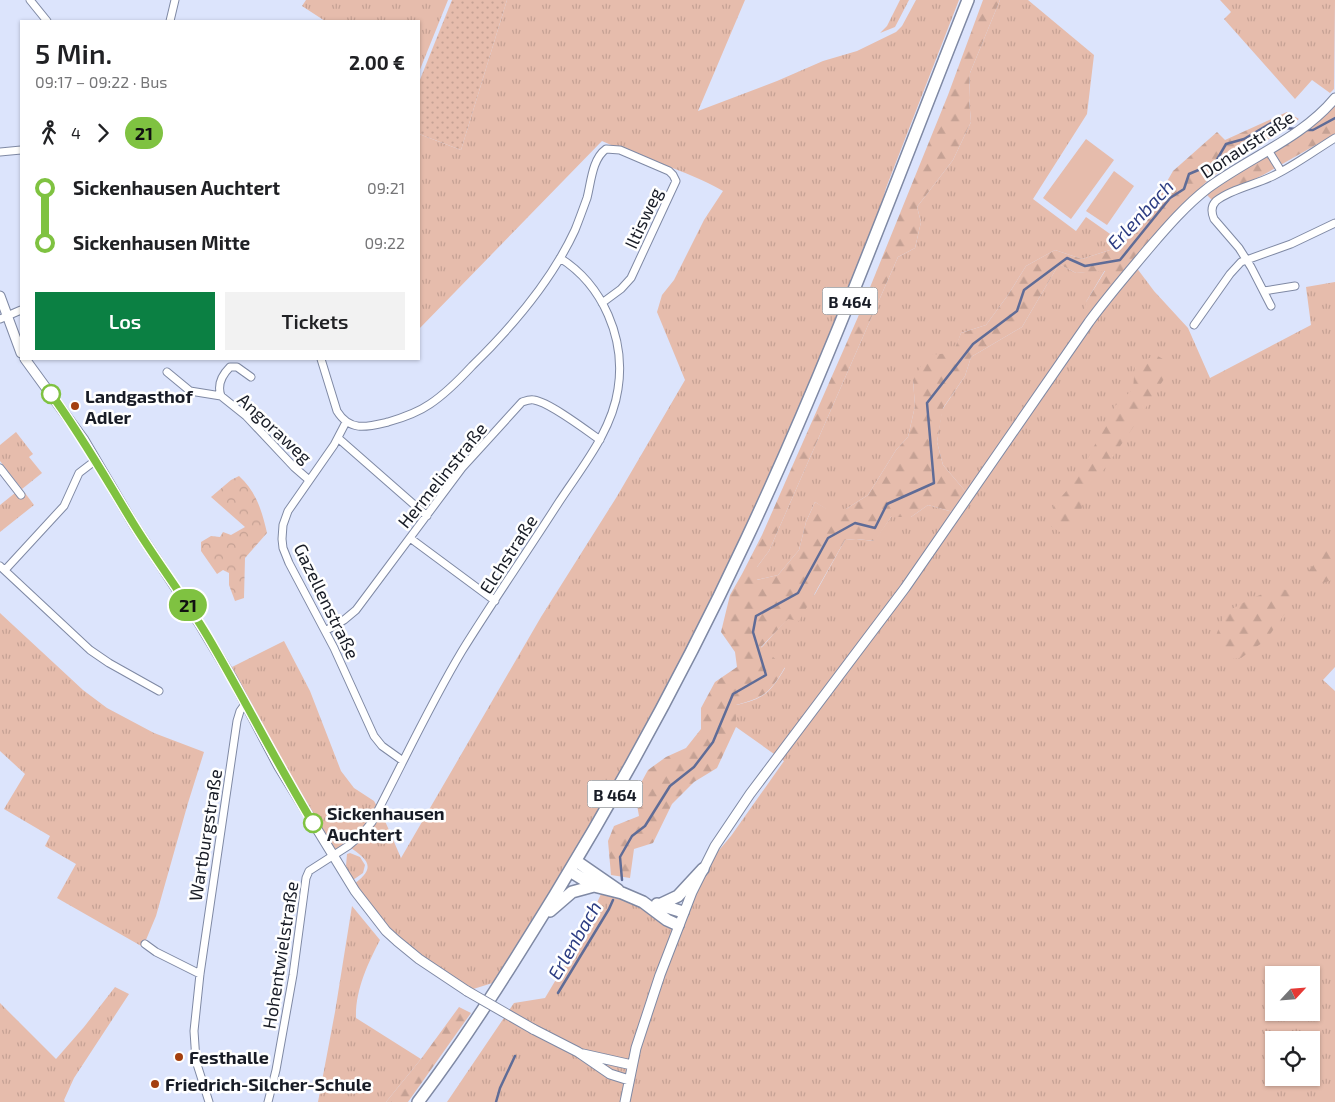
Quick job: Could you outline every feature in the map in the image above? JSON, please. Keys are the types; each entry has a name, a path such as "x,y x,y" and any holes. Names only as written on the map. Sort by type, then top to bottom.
{"main road":[{"name":"B 464","path":"418,1102 457,1048 573,866 667,699 733,568 763,504 848,304 968,0"},
{"path":"573,866 601,877 622,893"},
{"path":"573,866 594,886"},
{"path":"659,904 678,896 703,869"},
{"path":"538,923 572,892 594,886 622,893 643,902 667,920 678,925"},
{"path":"643,902 659,904 683,912"}],"street":[{"path":"30,0 46,20"},
{"path":"170,20 175,0"},
{"name":"Donaustraße","path":"625,1102 632,1065 647,1011 683,912 703,869 740,808 905,588 1081,334 1117,286 1169,225 1192,202 1228,175 1304,127 1335,98"},
{"path":"1271,306 1246,259 1232,238 1214,219 1212,206 1226,195 1266,179 1335,138"},
{"name":"Iltisweg","path":"560,258 578,222 597,159 606,149 620,150 665,169 673,175 676,182 631,278 621,290 602,303"},
{"path":"0,152 20,150"},
{"path":"1268,150 1281,171"},
{"path":"1194,325 1236,266 1246,259 1291,244 1335,223"},
{"path":"321,360 337,411 351,425 359,427 398,419 422,409 439,398 472,367 536,294 560,258"},
{"name":"Elchstraße","path":"334,856 368,828 460,655 600,440 614,409 619,373 617,342 611,323 602,303 586,280 560,258"},
{"path":"1264,291 1295,286"},
{"path":"0,296 5,318 20,351"},
{"path":"5,318 20,310"},
{"path":"26,360 71,421 134,525 203,629 279,767 355,891 386,931 419,959 467,991 578,1052 610,1074 629,1080"},
{"name":"Angoraweg","path":"221,396 220,383 230,367 236,367 251,377"},
{"name":"Angoraweg","path":"167,372 190,391 221,396 246,416 294,467 309,480"},
{"name":"Hermelinstraße","path":"325,631 344,620 356,610 462,468 522,402 533,400 539,402 568,417 600,440"},
{"name":"Gazellenstraße","path":"346,422 338,438 288,512 283,525 283,548 325,631 374,736 382,746 403,761"},
{"path":"338,438 427,516"},
{"path":"96,460 79,473 64,506 3,568 90,650 160,691"},
{"path":"0,468 21,495"},
{"path":"410,538 495,601"},
{"name":"Wartburgstraße","path":"209,1102 198,1070 194,1048 200,974 237,721 240,711 245,704"},
{"name":"Hohentwielstraße","path":"268,1102 276,1070 293,975 306,878 314,867 334,856"},
{"path":"145,944 156,952 200,974"},
{"path":"578,1052 632,1065"}],"green space":[{"path":"306,0 448,0 420,70 420,20 323,20 302,6"},
{"path":"452,0 507,0 461,150 420,134 420,80"},
{"path":"507,0 745,0 698,111 823,61 857,51 896,32 902,26 916,0 959,0 886,188 868,255 695,645 502,980 467,991 408,950 351,886 367,870 368,865 366,861 348,846 334,856 279,767 232,667 284,641 310,691 341,771 354,788 374,801 401,858 541,617 616,498 685,380 657,312 662,295 674,280 704,220 723,191 694,176 602,141 420,328 420,134 461,150"},
{"path":"900,0 909,0 895,27 880,33 887,26"},
{"path":"983,0 1000,0 970,73 969,98 971,122 953,160 917,207 921,222 915,248 898,257 769,551 757,567 757,580 778,575 799,550 806,522 815,502 827,509 846,509 868,495 896,450 908,437 915,406 913,380 927,355 953,353 961,333 986,325 1026,266 1055,250 1082,259 1116,248 1139,230 1173,171 1217,132 1225,140 1287,112 1299,119 1209,179 1179,210 1081,323 1086,302 1105,271 1076,273 1059,264 1022,327 971,357 965,376 943,408 937,442 943,465 966,492 953,512 928,505 911,517 891,517 875,541 845,540 799,621 788,619 761,647 785,667 766,693 754,700 736,705 736,727 717,768 694,782 672,804 653,843 634,849 630,878 611,875 608,841 614,826 639,816 635,794 648,770 666,757 686,748 701,729 701,708 715,682 737,667 735,652 721,632 730,595 762,535 858,317 948,95"},
{"path":"1000,0 1028,0 1094,55 1087,114 1033,199 1076,231 1086,217 1123,243 1116,248 1082,259 1055,250 1026,266 986,325 961,333 954,353 913,380 915,406 908,437 896,450 868,495 846,509 826,509 815,502 806,522 799,550 778,575 756,580 757,567 769,551 898,257 915,248 921,222 917,207 953,160 971,122 969,98 970,73"},
{"path":"1220,0 1335,0 1334,89 1330,93 1312,80 1295,99 1224,19 1231,12"},
{"path":"1335,103 1335,134 1263,175 1212,200 1207,195 1311,125"},
{"path":"1086,139 1114,160 1071,219 1043,198"},
{"path":"1114,171 1134,186 1107,225 1086,211"},
{"path":"1059,264 1076,273 1105,270 1086,302 1136,267 1154,291 1188,328 1210,378 1311,325 1306,287 1335,282 1335,667 1323,680 1335,691 1335,1102 447,1102 514,1003 545,998 583,934 605,885 678,925 703,869 731,836 784,761 736,727 736,705 754,700 766,693 771,689 785,668 761,648 788,618 815,594 845,540 874,541 891,517 911,517 928,505 953,512 825,691 831,695 926,562 966,492 943,465 937,442 942,410 965,376 971,357 1022,327"},
{"path":"1156,355 1173,365 1083,500 1079,524 1063,534 1047,524 1055,504 1077,479 1115,406 1133,389 1135,365"},
{"path":"16,432 33,454 29,457 42,473 22,489 25,493 0,461 0,445"},
{"path":"239,476 250,488 258,502 267,533 245,558 244,598 235,601 229,585 229,573 223,570 217,574 201,551 201,542 211,536 220,537 223,532 231,535 245,527 211,497 231,480"},
{"path":"15,493 19,498 25,493 34,505 0,532 0,505"},
{"path":"1335,540 1335,579 1320,584 1306,574 1316,562 1320,545"},
{"path":"1277,588 1291,591 1291,605 1266,640 1241,658 1223,660 1213,643 1225,613 1248,600"},
{"path":"0,613 83,690 107,708 154,733 204,752 156,916 143,947 57,898 76,864 45,846 50,836 4,809 25,774 0,751"},
{"path":"350,853 360,857 365,865 363,873 353,880 346,866 347,854"},
{"path":"352,906 380,940 360,988 356,1018 421,1059 386,1102 318,1102 335,1012"},
{"path":"115,987 129,994 74,1078 64,1100 65,1102 0,1102 0,1003 56,1059"},
{"path":"459,1007 471,1013 408,1102 386,1102 421,1059"}],"waterway":[{"name":"Erlenbach","path":"1305,130 1313,130 1335,118"},
{"name":"Erlenbach","path":"622,880 620,857 632,836 645,826 670,786 694,767 713,742 733,694 766,675 753,632 756,616 798,593 828,538 855,523 875,528 887,504 934,483 927,403 973,344 1017,311 1024,290 1067,258 1085,266 1120,260 1170,198 1184,189 1189,174 1215,163 1226,144 1244,139 1271,123 1283,128 1297,129"},
{"name":"Erlenbach","path":"558,993 613,900"},
{"name":"Erlenbach","path":"496,1102 500,1088 515,1056"}],"bus line":[{"name":"21","path":"51,394 84,440 134,525 179,591 217,652 279,767 313,823"}],"place":[{"name":"Landgasthof Adler","path":"75,406"},
{"name":"Sickenhausen Auchtert","path":"313,823"},
{"name":"Festhalle","path":"179,1057"},
{"name":"Friedrich-Silcher-Schule","path":"155,1084"}]}
